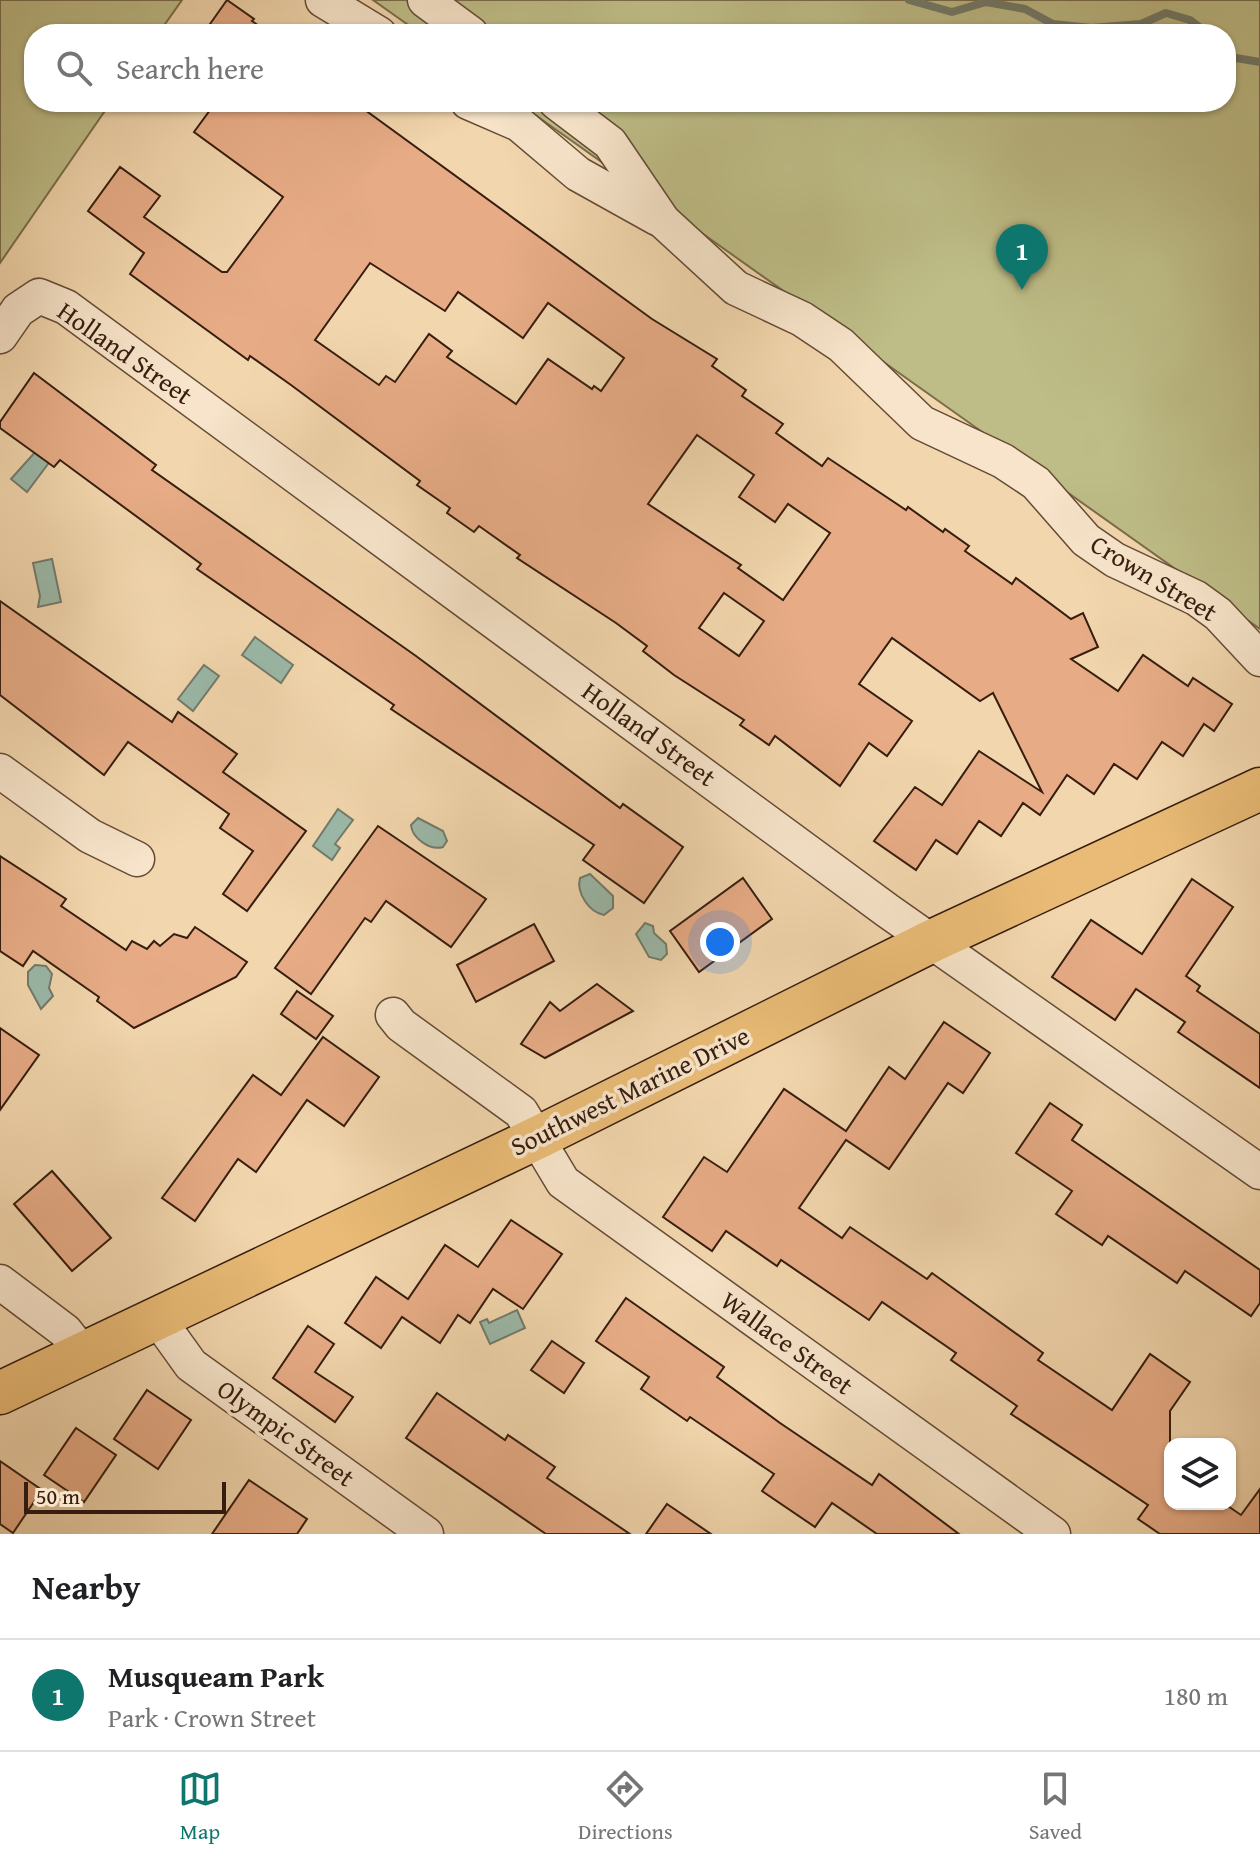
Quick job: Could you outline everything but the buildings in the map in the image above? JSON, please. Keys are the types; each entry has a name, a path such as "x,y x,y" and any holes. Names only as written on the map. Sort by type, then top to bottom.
{"main road":[{"name":"Southwest Marine Drive","path":"0,1393 539,1137 932,941 1260,789"}],"street":[{"path":"323,0 363,24"},
{"path":"425,0 457,24"},
{"name":"Crown Street","path":"491,112 519,124 578,174 663,221"},
{"name":"Crown Street","path":"569,112 610,143 663,221 736,288 802,319 841,345 922,423 1003,461 1036,483 1086,540 1115,560 1196,598 1218,614 1260,659"},
{"name":"Holland Street","path":"0,336 18,310 39,296 78,316 932,941 1260,1172"},
{"path":"0,771 90,836 137,859"},
{"name":"Wallace Street","path":"393,1015 401,1025 521,1112 539,1137 563,1182 1053,1534"},
{"path":"0,1282 65,1331 83,1354"},
{"name":"Olympic Street","path":"158,1319 191,1365 426,1534"}],"shaded area":[{"path":"0,0 182,0 165,24 24,24 24,112 104,112 0,263"},
{"path":"373,0 1260,0 1260,629 531,112 1236,112 1236,24 407,24"},
{"path":"36,451 48,460 48,464 27,492 11,479"},
{"path":"52,559 61,602 38,607 40,596 33,563"},
{"path":"255,637 293,665 281,683 242,655"},
{"path":"204,665 219,676 193,711 178,699"},
{"path":"338,809 353,820 335,844 340,848 332,860 313,846"},
{"path":"418,818 443,831 447,841 443,847 433,847 418,839 411,825"},
{"path":"590,874 613,896 613,908 604,915 593,910 582,896 580,878"},
{"path":"645,923 653,926 654,933 666,944 667,954 661,960 649,957 636,934"},
{"path":"35,965 46,966 52,974 49,988 53,996 41,1009 28,985 28,972"},
{"path":"517,1310 525,1328 490,1344 480,1322 487,1319 489,1323"}],"waterway":[{"path":"909,0 952,12 986,2 1025,9 1053,24"},
{"path":"1141,24 1166,13 1195,24"},
{"path":"1236,58 1260,62"}],"place":[{"name":"Musqueam Park","path":"1022,290"}]}
